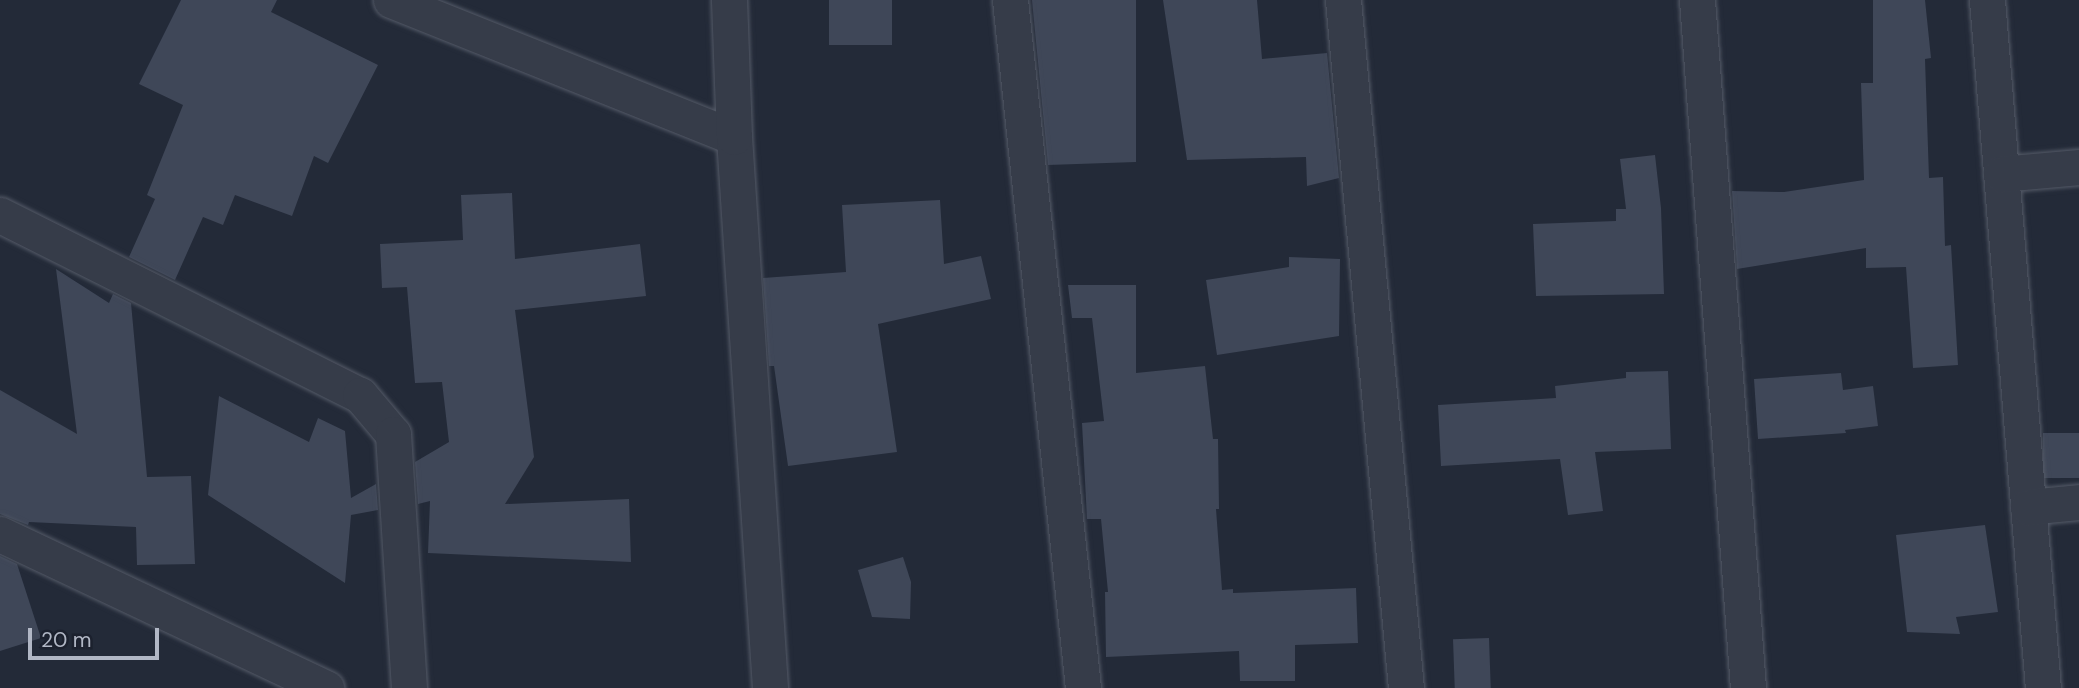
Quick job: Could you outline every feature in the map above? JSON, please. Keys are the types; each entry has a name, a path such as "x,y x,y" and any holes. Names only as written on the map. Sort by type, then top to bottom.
{"street":[{"path":"391,0 734,136"},
{"path":"729,0 734,136 770,688"},
{"path":"1010,0 1083,688"},
{"path":"1343,0 1406,688"},
{"path":"1697,0 1748,688"},
{"path":"1987,0 2043,688"},
{"path":"2001,174 2079,167"},
{"path":"0,215 360,395 393,434 409,688"},
{"path":"2028,507 2079,502"},
{"path":"0,534 326,688"}],"building":[{"path":"181,0 277,0 271,12 378,65 328,163 314,156 292,216 235,195 223,225 203,217 175,280 129,257 155,199 147,195 183,105 139,84"},
{"path":"829,0 892,0 892,45 829,45"},
{"path":"1032,0 1136,0 1136,162 1048,165"},
{"path":"1163,0 1257,0 1262,59 1327,53 1339,178 1307,186 1306,157 1187,160"},
{"path":"1873,0 1925,0 1931,58 1925,59 1929,178 1943,177 1945,246 1951,245 1958,365 1913,368 1906,267 1866,268 1866,248 1737,269 1732,191 1784,192 1864,180 1861,83 1873,83"},
{"path":"1655,155 1661,208 1664,294 1536,296 1533,224 1616,221 1616,209 1626,209 1620,159"},
{"path":"512,193 515,259 640,244 646,296 515,310 534,457 505,504 629,499 631,562 428,553 430,501 418,504 415,462 449,442 442,382 415,383 407,287 382,288 380,244 463,240 461,195"},
{"path":"940,200 944,264 981,256 991,299 878,324 897,452 788,466 774,366 769,366 763,278 846,272 842,205"},
{"path":"1289,257 1340,259 1339,336 1217,355 1206,280 1289,267"},
{"path":"56,269 109,303 113,294 131,303 147,477 191,476 195,564 137,565 136,527 29,522 28,525 0,514 0,390 77,434"},
{"path":"1068,285 1136,285 1136,373 1205,366 1213,439 1218,439 1219,509 1216,509 1222,590 1233,589 1233,593 1356,588 1358,643 1295,645 1295,681 1240,681 1239,651 1106,657 1105,592 1108,592 1101,519 1087,519 1082,423 1104,421 1092,318 1072,318"},
{"path":"1668,371 1671,449 1595,452 1603,511 1568,515 1560,459 1441,466 1438,405 1556,398 1555,386 1626,378 1626,372"},
{"path":"1841,373 1843,390 1873,386 1878,426 1845,430 1846,433 1758,439 1754,379"},
{"path":"219,396 309,442 318,418 345,431 351,498 376,484 378,510 351,515 345,583 208,495"},
{"path":"2043,433 2079,433 2079,478 2043,478"},
{"path":"1985,525 1998,612 1956,617 1960,634 1907,632 1896,535"},
{"path":"0,556 17,564 41,638 0,651"},
{"path":"903,557 911,582 910,619 872,617 858,570"},
{"path":"1489,638 1491,688 1455,688 1453,639"}]}
